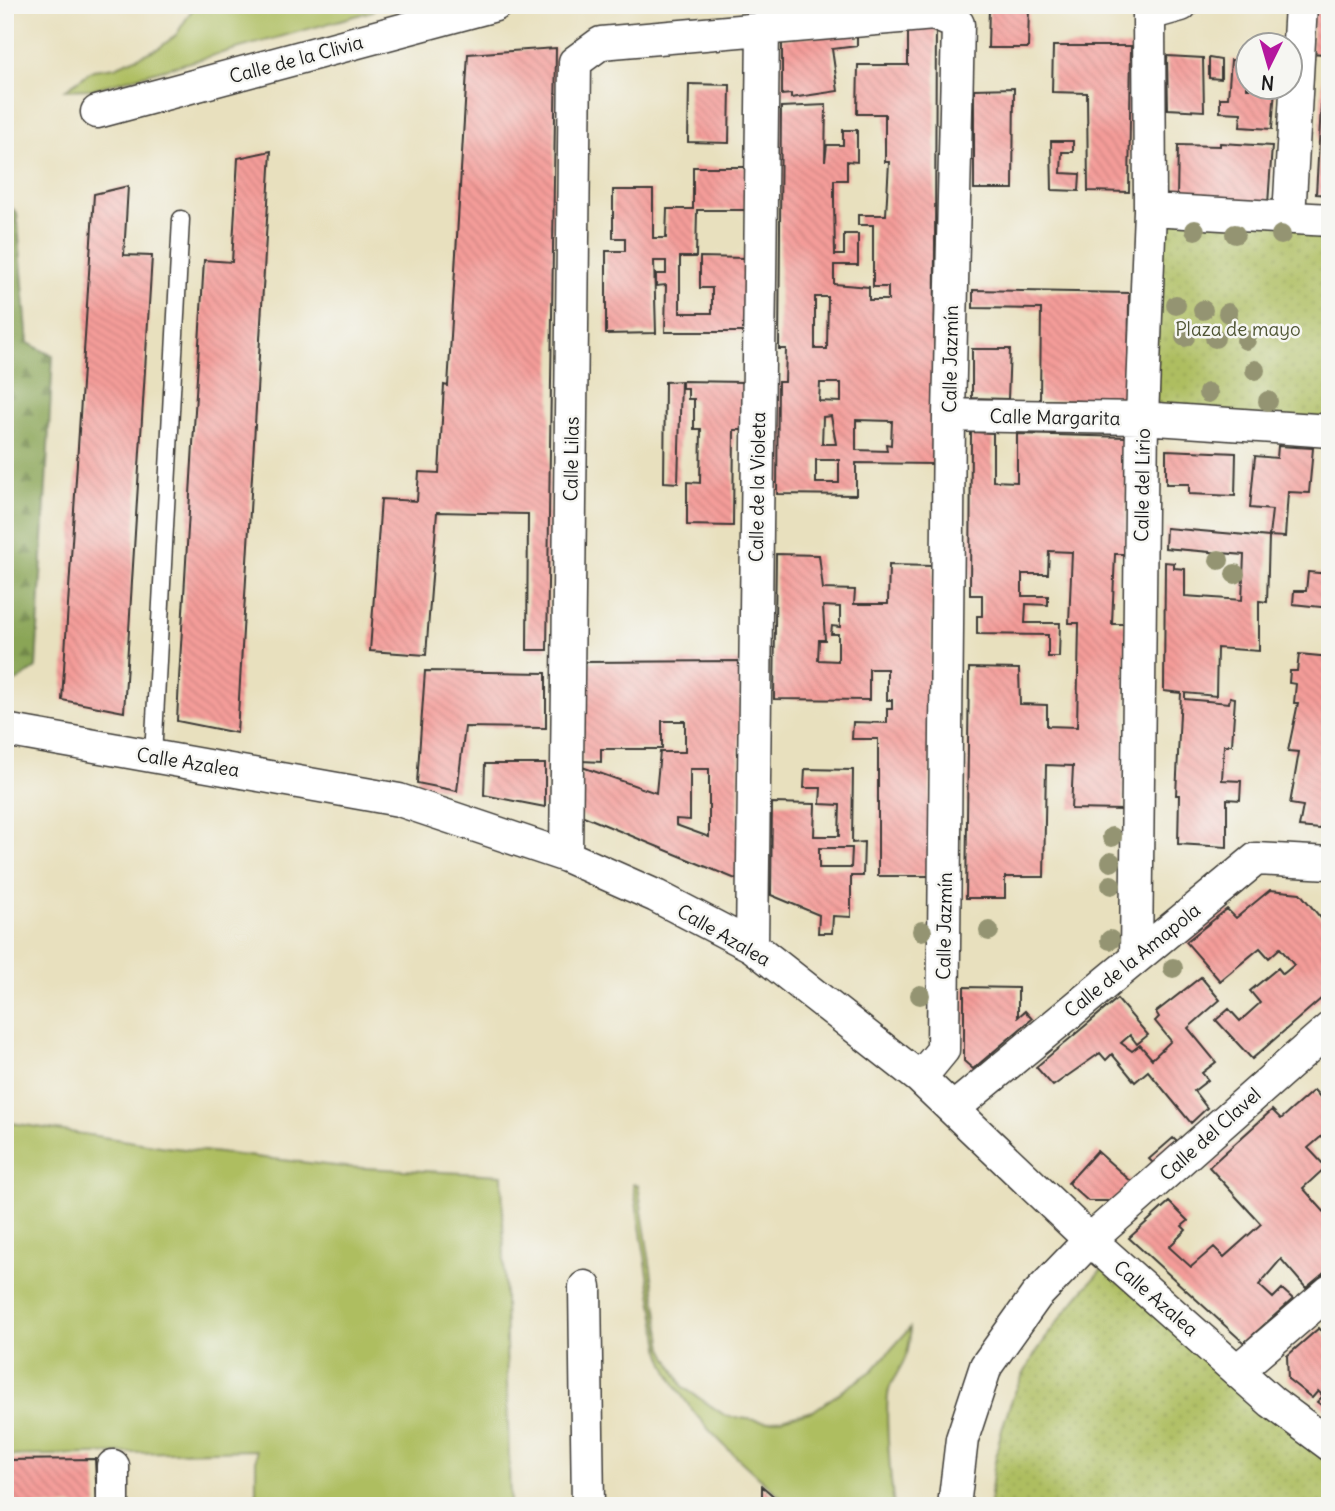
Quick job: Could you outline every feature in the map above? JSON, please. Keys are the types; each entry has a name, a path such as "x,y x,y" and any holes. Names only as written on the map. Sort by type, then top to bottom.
{"street":[{"name":"Calle de la Clivia","path":"97,112 495,5"},
{"name":"Calle del Lírio","path":"1136,956 1142,418 1150,210 1149,14 1181,5"},
{"path":"1289,218 1301,5"},
{"name":"Calle Jazmín","path":"575,62 601,43 762,27 934,14 958,24 949,415 943,1050 920,1078"},
{"name":"Calle de la Violeta","path":"752,946 762,27"},
{"name":"Calle Lilas","path":"566,856 575,62"},
{"path":"1150,210 1330,220"},
{"name":"Calle Margarita","path":"949,415 1142,418 1330,431"},
{"name":"Calle Azalea","path":"5,730 399,800 566,856 656,896 752,946 920,1078 1090,1240 1272,1402 1330,1445"},
{"name":"Calle de la Amapola","path":"953,1109 1256,859 1328,856"},
{"name":"Calle del Clavel","path":"954,1506 962,1440 986,1366 1036,1296 1090,1240 1330,1028"},
{"path":"585,1287 588,1506"},
{"path":"1238,1370 1330,1291"},
{"path":"113,1466 113,1506"}],"lane":[{"path":"153,757 181,219"}],"green space":[{"path":"195,5 376,5 373,11 93,89 65,90 93,70 115,67 159,48 176,35"},
{"path":"5,202 17,213 28,343 53,356 36,668 5,689"},
{"name":"Plaza de mayo","path":"1150,210 1330,220 1330,431 1142,418"},
{"path":"5,1122 167,1147 345,1167 502,1175 510,1506 256,1506 256,1450 5,1456"},
{"path":"633,1184 638,1185 663,1348 683,1387 726,1416 769,1422 813,1411 873,1370 910,1328 907,1354 888,1396 888,1445 894,1506 791,1506 734,1455 699,1418 683,1398 661,1353"},
{"path":"1103,1268 1330,1460 1330,1506 990,1506 1000,1435 1023,1376 1057,1323"}],"building":[{"path":"1029,5 1028,48 988,48 989,7"},
{"path":"1314,6 1330,7 1330,195 1316,194 1324,54 1311,53"},
{"path":"936,18 934,464 856,463 856,495 777,494 778,382 785,382 786,349 779,349 781,107 826,105 825,161 827,145 843,145 843,130 857,130 857,162 847,161 847,180 834,180 834,201 835,255 844,255 844,234 858,234 858,265 834,265 834,284 869,287 869,300 888,300 888,287 873,287 873,225 858,225 858,215 886,215 889,162 885,162 885,114 857,114 858,65 908,65 908,21","holes":["815,297 828,297 827,349 815,349","820,383 841,383 841,402 819,401","831,416 836,444 822,444 823,417","856,420 892,421 891,445 886,444 887,451 856,450","816,460 839,460 839,483 816,483"]},
{"path":"857,31 857,46 832,49 838,91 791,98 791,94 782,95 782,39"},
{"path":"1053,46 1131,46 1129,192 1088,191 1087,93 1052,92"},
{"path":"556,48 547,650 527,650 528,514 437,512 426,655 370,651 381,499 417,501 419,472 439,473 444,385 448,386 468,54"},
{"path":"1167,56 1203,58 1204,111 1168,109"},
{"path":"1209,58 1221,60 1221,79 1209,78"},
{"path":"1231,60 1234,60 1234,102 1274,102 1272,129 1240,127 1241,113 1220,112 1220,98 1228,98"},
{"path":"689,84 730,85 729,143 688,142"},
{"path":"1014,88 1013,189 974,189 974,89"},
{"path":"1051,141 1073,141 1073,152 1062,152 1061,173 1080,174 1079,191 1052,190"},
{"path":"1220,143 1272,146 1268,204 1177,198 1178,145 1220,146"},
{"path":"271,151 237,733 177,721 179,679 204,260 232,262 238,158"},
{"path":"693,167 746,167 745,210 697,210 696,257 680,257 680,313 712,313 712,288 700,288 700,257 745,258 744,332 665,332 666,285 656,286 656,274 666,274 666,261 654,261 656,333 606,334 606,251 625,251 625,238 613,238 613,190 653,190 653,238 666,238 667,209 693,209"},
{"path":"128,186 124,255 152,256 124,712 62,700 94,194"},
{"path":"973,290 1129,293 1128,402 1040,400 1041,309 973,308"},
{"path":"972,349 1010,349 1008,399 972,398"},
{"path":"681,381 678,483 664,482 665,382"},
{"path":"682,381 743,382 743,430 734,430 733,526 687,525 687,482 700,483 701,429 694,429 694,399 688,399 688,388 682,388"},
{"path":"971,432 993,433 993,481 1017,482 1017,434 1127,437 1126,554 1115,554 1112,624 1126,624 1123,810 1071,809 1073,766 1046,765 1044,877 1005,877 1005,898 966,898 969,668 1019,669 1020,704 1047,705 1047,726 1077,727 1079,623 1069,623 1072,552 1049,551 1048,574 1022,574 1022,596 1048,596 1048,605 1026,604 1025,623 1060,623 1059,657 1048,657 1048,635 977,634 977,616 982,616 982,595 970,595"},
{"path":"1278,446 1313,448 1309,493 1288,492 1285,537 1269,536 1272,510 1250,508 1255,456 1277,458"},
{"path":"1166,450 1236,453 1235,496 1189,494 1189,484 1166,484"},
{"path":"1166,528 1269,537 1267,602 1259,601 1259,651 1217,648 1216,696 1185,693 1185,699 1229,703 1230,697 1235,698 1232,745 1224,745 1222,780 1241,781 1240,800 1227,799 1227,847 1178,844 1179,795 1176,795 1181,693 1164,691 1165,562 1174,563 1174,568 1185,569 1185,596 1242,600 1244,555 1165,548"},
{"path":"776,554 819,555 823,589 855,590 854,604 888,604 889,565 933,566 929,876 878,876 878,739 852,739 853,722 887,723 887,709 892,709 892,700 887,700 887,669 869,669 869,700 774,699","holes":["823,606 840,607 840,627 832,626 831,634 838,634 838,661 818,660 819,640 825,640"]},
{"path":"1308,572 1330,574 1330,608 1293,604 1294,591 1306,591"},
{"path":"1299,654 1330,657 1330,785 1320,829 1299,827 1303,806 1290,804 1299,752 1288,751 1298,703 1294,703 1296,684 1289,683 1290,671 1297,671"},
{"path":"740,661 738,880 581,815 582,767 656,793 660,752 685,752 685,721 662,721 662,749 601,749 601,762 582,761 583,662","holes":["690,769 709,769 709,837 676,825 676,819 690,820"]},
{"path":"425,671 546,673 546,728 465,727 457,791 417,783"},
{"path":"485,764 545,764 545,807 484,795"},
{"path":"805,769 853,770 852,843 864,842 863,876 851,876 851,917 833,916 832,933 818,933 819,915 771,895 772,803 815,804 814,836 839,836 840,805 820,804 821,788 804,788","holes":["819,848 852,848 851,868 819,868"]},
{"path":"1270,890 1300,893 1330,929 1330,991 1252,1059 1216,1020 1229,1009 1240,1021 1260,1003 1250,991 1278,968 1283,974 1294,965 1280,948 1269,958 1260,948 1220,981 1186,942 1227,909 1236,918"},
{"path":"1201,977 1220,1000 1188,1028 1216,1062 1202,1073 1208,1080 1194,1091 1207,1108 1191,1123 1148,1071 1135,1082 1112,1054 1106,1060 1100,1053 1053,1086 1036,1067 1117,999 1148,1035 1137,1044 1130,1035 1121,1043 1132,1051 1140,1045 1152,1059 1171,1041 1155,1021 1159,1017 1156,1012"},
{"path":"964,987 1018,988 1018,1017 1025,1011 1032,1019 973,1069 964,1061"},
{"path":"1314,1090 1330,1108 1330,1129 1308,1148 1326,1167 1303,1188 1327,1215 1330,1212 1330,1268 1306,1288 1281,1259 1259,1285 1273,1298 1282,1289 1293,1299 1244,1343 1129,1238 1169,1202 1188,1221 1182,1226 1186,1230 1169,1247 1191,1267 1214,1247 1224,1257 1261,1224 1209,1167 1272,1110 1281,1119"},
{"path":"1173,1138 1178,1143 1154,1164 1149,1159"},
{"path":"1097,1151 1133,1183 1112,1201 1088,1201 1068,1183"},
{"path":"1319,1328 1330,1340 1330,1412 1317,1402 1323,1396 1318,1391 1312,1398 1288,1379 1287,1356"},
{"path":"95,1459 97,1506 5,1506 5,1460"},
{"path":"762,1486 785,1506 762,1506"}]}
